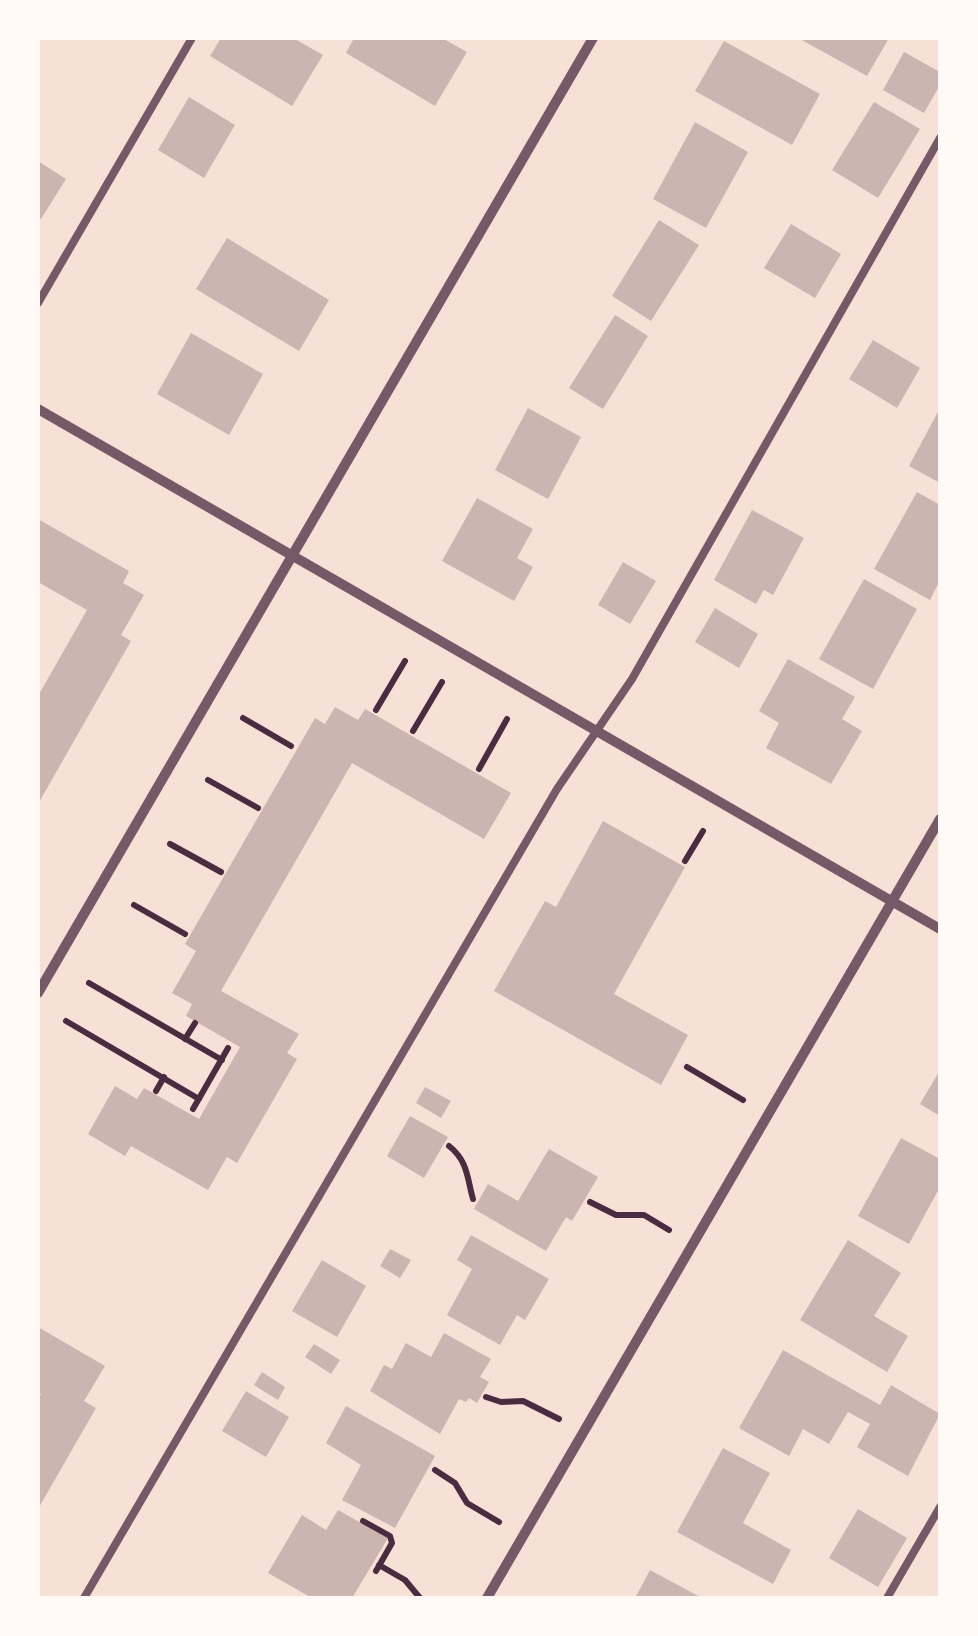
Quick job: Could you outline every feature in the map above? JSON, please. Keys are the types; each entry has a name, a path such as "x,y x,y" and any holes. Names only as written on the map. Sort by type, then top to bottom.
{"street":[{"path":"38,992 593,38"},
{"path":"38,409 940,929"},
{"path":"487,1598 940,819"}],"lane":[{"path":"38,303 192,38"},
{"path":"84,1598 557,790 642,662 940,138"},
{"path":"887,1598 940,1507"}],"path":[{"path":"376,710 405,661"},
{"path":"413,731 442,682"},
{"path":"243,718 290,746"},
{"path":"479,769 507,719"},
{"path":"208,780 258,808"},
{"path":"684,861 703,831"},
{"path":"170,844 221,872"},
{"path":"134,905 185,934"},
{"path":"89,983 222,1060"},
{"path":"66,1021 199,1099"},
{"path":"185,1039 194,1023"},
{"path":"193,1109 228,1048"},
{"path":"688,1068 743,1100"},
{"path":"156,1090 164,1077"},
{"path":"449,1146 462,1159 474,1199"},
{"path":"590,1202 616,1215 644,1215 669,1230"},
{"path":"486,1398 523,1401 560,1420"},
{"path":"435,1470 454,1482 467,1503 500,1523"},
{"path":"363,1520 390,1536 392,1542 378,1568 405,1580 420,1598"}],"building":[{"path":"221,38 293,38 323,55 292,106 210,56"},
{"path":"354,38 442,38 467,52 435,106 346,53"},
{"path":"798,38 889,38 867,76"},
{"path":"724,41 820,94 792,145 695,91"},
{"path":"904,52 940,72 940,85 924,113 883,90"},
{"path":"189,97 235,125 204,178 158,150"},
{"path":"874,102 920,129 878,198 832,170"},
{"path":"695,122 748,152 706,228 653,199"},
{"path":"38,161 66,179 41,219 38,217"},
{"path":"659,220 699,245 651,321 612,296"},
{"path":"791,224 841,254 815,298 764,268"},
{"path":"227,238 329,300 299,351 196,289"},
{"path":"615,315 648,336 603,409 569,388"},
{"path":"191,333 263,374 229,435 157,394"},
{"path":"873,340 920,368 897,408 849,379"},
{"path":"528,408 581,437 548,499 495,470"},
{"path":"940,408 940,483 909,466"},
{"path":"917,492 940,505 940,580 930,600 874,569"},
{"path":"477,498 533,529 517,558 533,567 514,601 442,561"},
{"path":"752,510 804,538 773,595 764,590 756,604 714,580"},
{"path":"38,519 129,571 123,583 144,595 121,635 131,641 38,804 38,696 87,610 38,582"},
{"path":"623,562 656,581 630,624 598,605"},
{"path":"864,579 917,609 873,689 819,659"},
{"path":"715,608 758,634 739,668 695,642"},
{"path":"788,659 855,697 842,719 862,731 831,784 766,748 779,723 759,711"},
{"path":"335,707 358,720 365,709 511,793 484,839 352,763 221,991 299,1034 287,1053 297,1059 237,1163 227,1157 208,1190 131,1146 125,1156 88,1134 115,1086 137,1099 144,1088 199,1119 240,1047 186,1016 192,1004 172,993 196,951 185,944 315,718 325,724"},
{"path":"603,821 685,867 614,994 688,1035 661,1085 494,991 545,901 556,907"},
{"path":"940,1070 940,1116 920,1104"},
{"path":"425,1087 451,1101 441,1118 416,1103"},
{"path":"410,1116 448,1137 424,1178 387,1156"},
{"path":"901,1138 940,1159 940,1187 909,1244 858,1216"},
{"path":"549,1149 598,1177 572,1221 566,1217 546,1251 474,1209 488,1184 518,1201"},
{"path":"471,1235 549,1279 525,1320 517,1315 500,1345 447,1315 472,1269 457,1260"},
{"path":"848,1240 901,1273 874,1316 908,1336 887,1372 800,1320"},
{"path":"390,1249 411,1260 400,1278 380,1266"},
{"path":"322,1260 366,1286 337,1337 292,1311"},
{"path":"38,1327 105,1366 84,1401 96,1408 38,1509 41,1394"},
{"path":"444,1333 491,1359 480,1377 489,1382 477,1403 469,1398 466,1402 459,1399 440,1434 370,1391 384,1365 392,1369 406,1343 431,1357"},
{"path":"314,1344 340,1360 331,1374 305,1357"},
{"path":"783,1350 880,1405 891,1385 940,1414 908,1476 857,1447 870,1424 848,1412 829,1444 803,1429 789,1456 739,1428"},
{"path":"262,1372 285,1387 278,1400 254,1385"},
{"path":"246,1391 289,1417 266,1457 222,1431"},
{"path":"346,1406 435,1456 395,1528 342,1500 361,1465 326,1443"},
{"path":"723,1448 770,1473 743,1523 791,1550 773,1584 677,1532"},
{"path":"858,1509 907,1538 878,1587 829,1558"},
{"path":"338,1510 388,1538 352,1598 312,1598 268,1573 302,1515 326,1530"},
{"path":"650,1570 702,1598 635,1598"}]}
